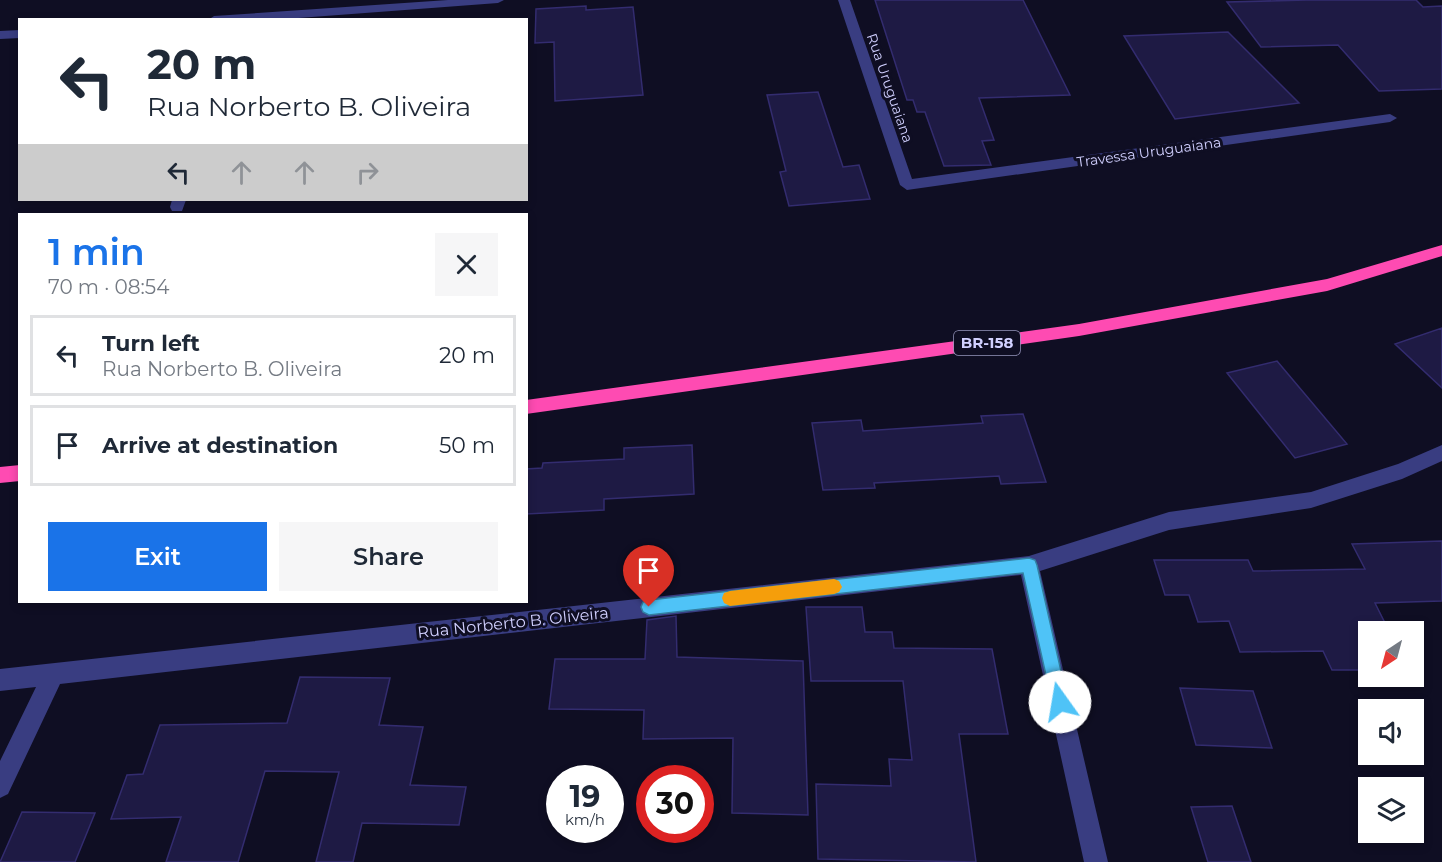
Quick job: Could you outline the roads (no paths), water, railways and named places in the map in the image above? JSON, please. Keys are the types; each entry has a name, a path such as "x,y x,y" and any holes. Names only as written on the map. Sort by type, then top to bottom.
{"highway":[{"name":"BR-158","path":"528,407 1079,330 1328,285 1442,250"},
{"path":"0,475 18,473"}],"street":[{"path":"224,18 240,15 498,0"},
{"name":"Rua Uruguaiana","path":"844,0 907,185"},
{"path":"0,35 18,34"},
{"name":"Travessa Uruguaiana","path":"907,185 1390,118"},
{"name":"Rua Norberto B. Oliveira","path":"0,680 1029,565 1169,521 1311,500 1402,471 1442,453"},
{"path":"1029,565 1096,862"},
{"path":"0,786 54,673"}]}
